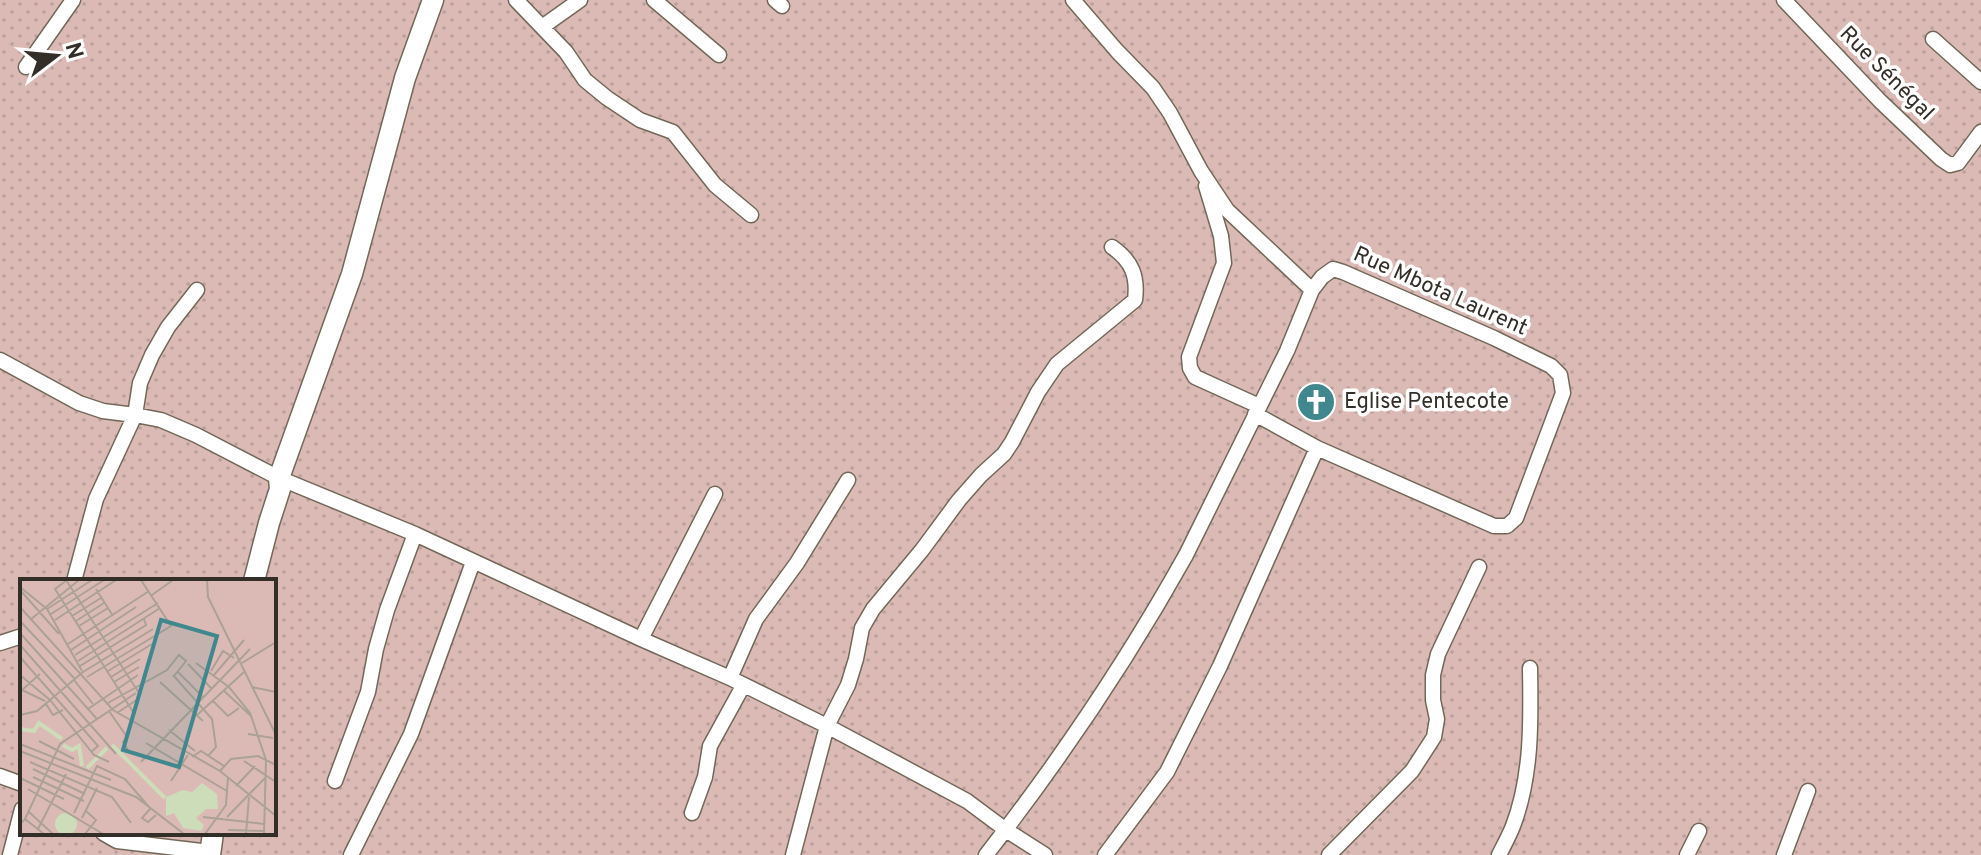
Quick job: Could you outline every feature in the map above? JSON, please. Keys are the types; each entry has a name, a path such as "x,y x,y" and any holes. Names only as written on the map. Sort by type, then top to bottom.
{"main road":[{"path":"255,579 280,489 279,478 352,274 405,78 433,0"}],"street":[{"path":"26,67 73,0"},
{"path":"516,0 566,52 585,80 640,120 673,132 715,185 751,215"},
{"path":"542,27 580,0"},
{"path":"654,0 719,55"},
{"path":"986,855 1111,679 1169,585 1287,351 1312,290 1227,210 1153,88 1073,0"},
{"name":"Rue Sénégal","path":"1784,0 1880,101 1941,159 1950,165 1958,163 1981,132"},
{"path":"1933,39 1981,82"},
{"path":"1105,855 1167,772 1220,666 1317,448 1257,410 1195,377 1190,368 1189,357 1224,263 1221,236 1201,171"},
{"path":"793,855 827,726 848,685 862,628 873,609 959,500 1004,454 1057,364 1135,300 1137,287 1132,268 1123,255 1112,247"},
{"name":"Rue Mbota Laurent","path":"1312,290 1333,269 1343,272 1551,366 1560,375 1563,393 1516,518 1507,526 1494,526 1317,448"},
{"path":"75,579 96,499 135,415 140,383 168,327 197,290"},
{"path":"0,360 79,403 103,411 161,420 196,435 279,478 415,534 737,682 967,801 1045,855"},
{"path":"692,813 705,777 710,746 725,719 756,619 797,563 848,480"},
{"path":"641,639 715,494"},
{"path":"335,781 368,692 387,610 415,534"},
{"path":"351,855 411,734 473,562"},
{"path":"1329,855 1412,771 1434,737 1437,719 1433,675 1438,654 1479,567"},
{"path":"0,643 20,637"},
{"path":"1499,855 1514,824 1526,774 1531,714 1530,668"},
{"path":"0,776 20,783"},
{"path":"1784,855 1808,791"},
{"path":"10,855 20,817"},
{"path":"1687,855 1699,831"},
{"path":"106,835 117,841 211,847"}],"shaded area":[{"path":"0,0 1981,0 1981,855 0,855"}],"place":[{"name":"Eglise Pentecote","path":"1316,402"}]}
